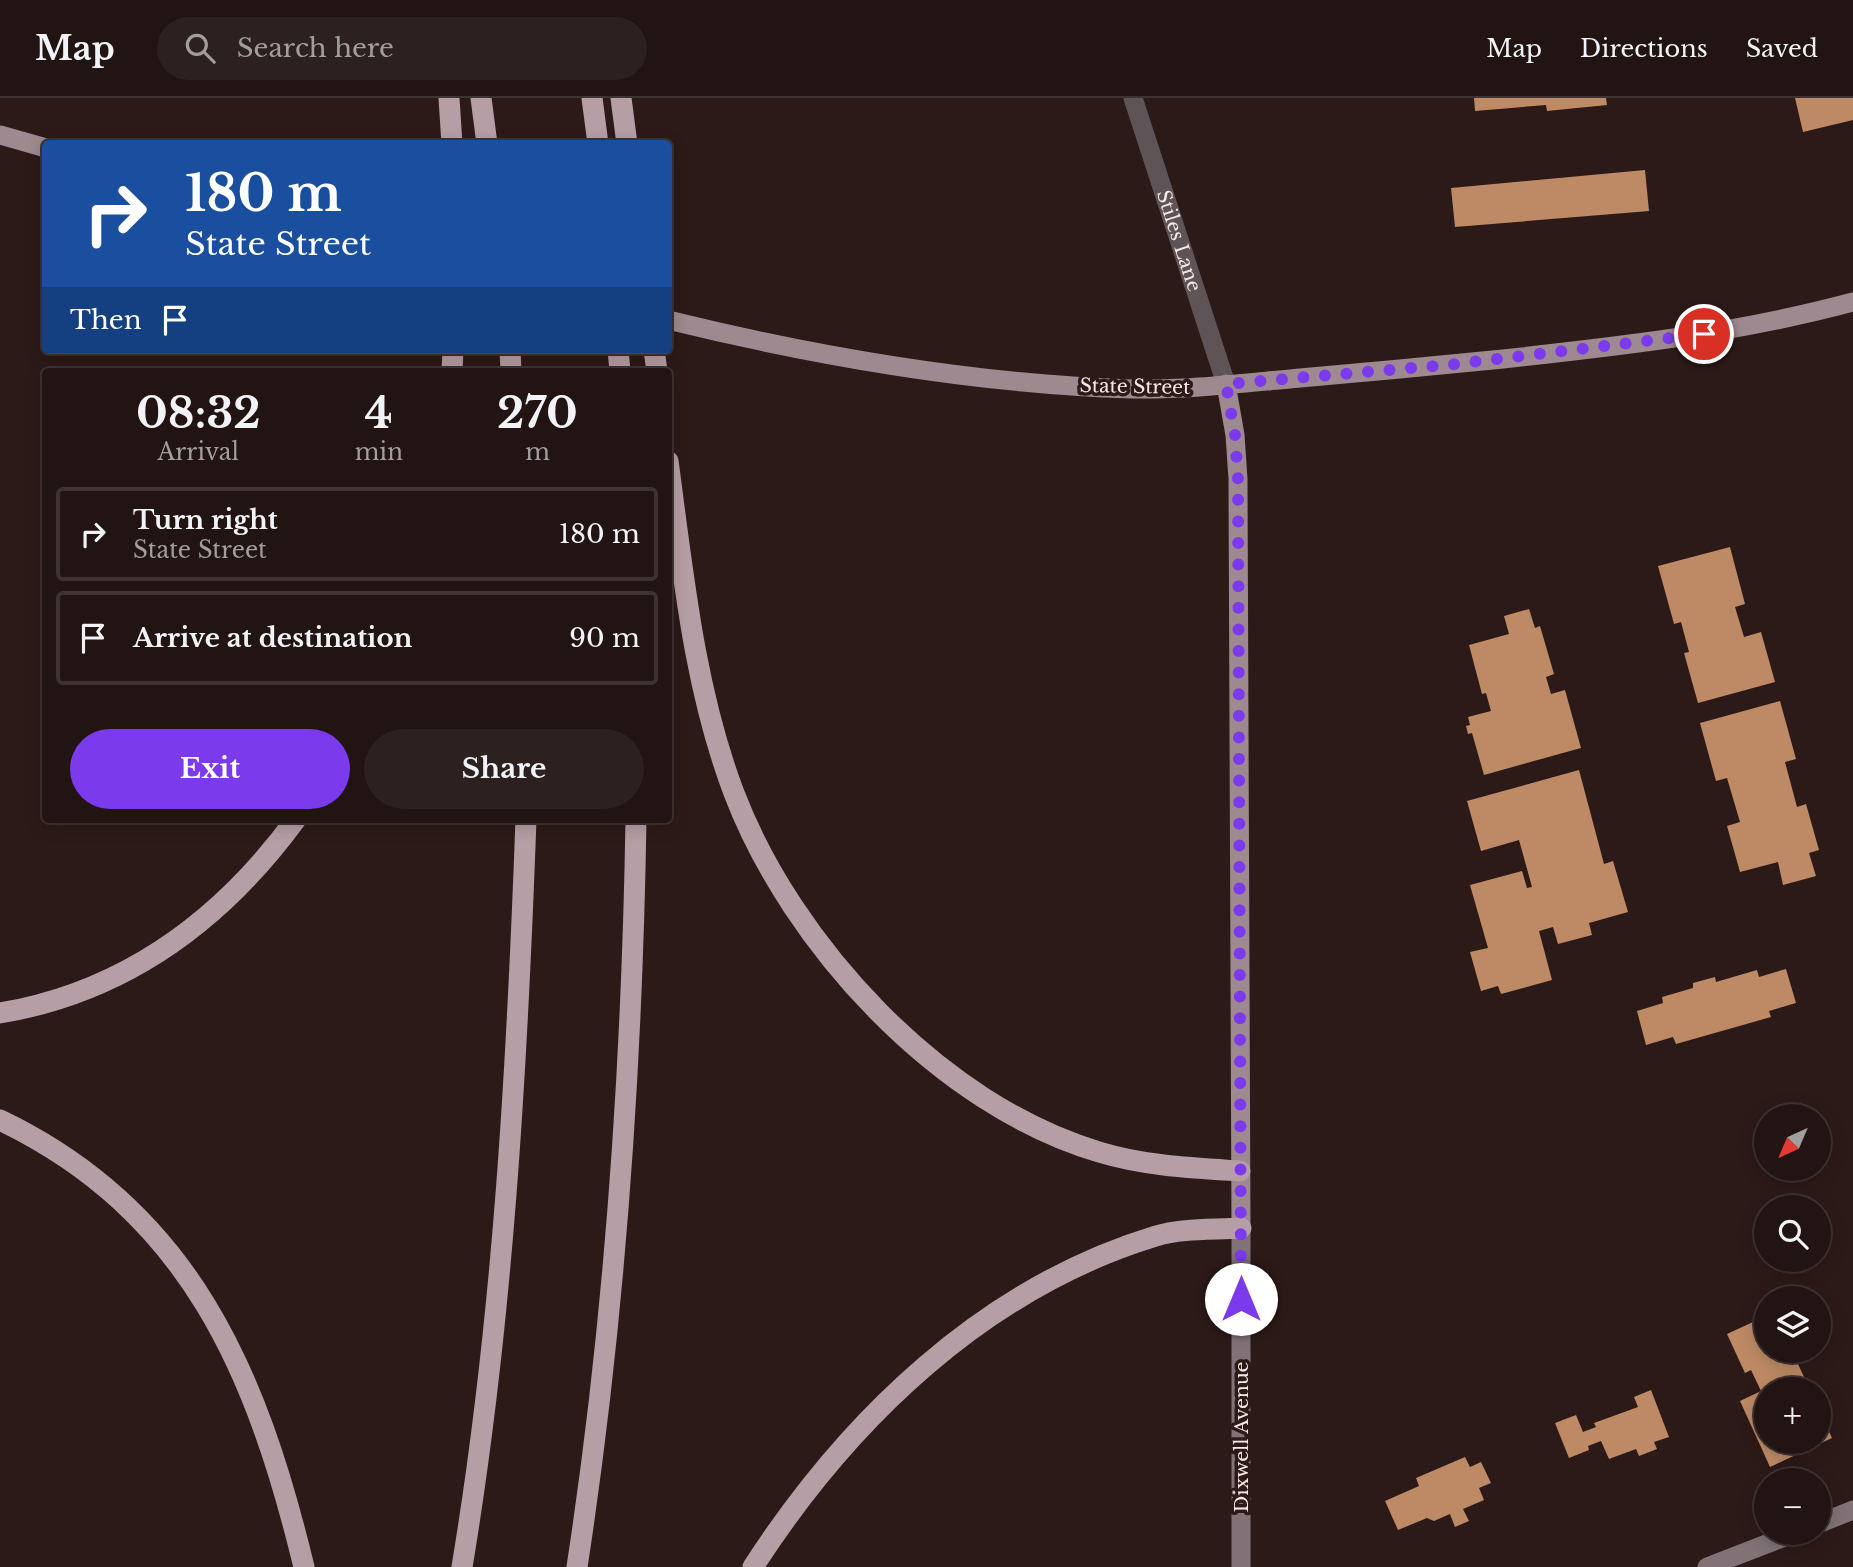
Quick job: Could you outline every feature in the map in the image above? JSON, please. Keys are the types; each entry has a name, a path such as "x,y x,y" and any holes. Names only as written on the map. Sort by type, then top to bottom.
{"highway":[{"path":"449,98 452,140"},
{"path":"481,98 486,140"},
{"path":"592,98 597,140"},
{"path":"621,98 626,140"},
{"path":"672,488 694,636 716,738 733,791 757,845 821,944 870,1002 920,1050 1006,1110 1068,1141 1121,1158 1168,1167 1240,1171"},
{"path":"0,1013 32,1008 90,990 147,960 202,920 233,891 292,823"},
{"path":"462,1567 482,1424 505,1212 519,997 526,823"},
{"path":"577,1567 597,1424 617,1227 629,1045 636,823"},
{"path":"0,1120 53,1149 106,1188 152,1232 191,1280 223,1332 255,1402 282,1483 304,1567"},
{"path":"753,1567 799,1498 844,1443 929,1363 992,1316 1059,1277 1157,1235 1241,1228"}],"main road":[{"path":"0,135 42,147"},
{"name":"State Street","path":"672,321 813,351 974,376 1134,389 1226,384 1603,348 1752,325 1853,302"},
{"name":"Dixwell Avenue","path":"1226,384 1235,435 1238,479 1241,1567"},
{"path":"1831,1519 1853,1510"},
{"path":"1707,1567 1764,1545"}],"street":[{"name":"Stiles Lane","path":"1133,98 1226,384"}],"building":[{"path":"1474,98 1606,98 1607,105 1547,111 1546,105 1475,111"},
{"path":"1795,98 1853,98 1853,120 1803,132"},
{"path":"1645,170 1649,211 1455,227 1451,188"},
{"path":"1730,547 1745,604 1735,607 1744,637 1761,632 1775,682 1698,703 1684,653 1689,652 1681,622 1674,624 1658,566"},
{"path":"1529,609 1535,628 1540,626 1554,674 1546,677 1551,694 1565,690 1581,748 1484,775 1472,733 1468,734 1466,726 1470,725 1468,717 1491,711 1486,693 1482,694 1469,645 1509,634 1504,616"},
{"path":"1780,701 1796,759 1785,762 1797,807 1806,804 1819,850 1809,853 1816,876 1783,885 1778,862 1740,872 1727,826 1740,822 1727,778 1716,781 1700,723"},
{"path":"1579,770 1604,864 1613,861 1628,912 1589,923 1592,935 1558,944 1553,927 1539,931 1552,980 1501,994 1498,986 1481,991 1470,952 1488,948 1470,885 1522,871 1527,888 1532,887 1519,840 1481,851 1467,801"},
{"path":"1786,969 1796,1003 1769,1011 1771,1017 1676,1044 1673,1037 1646,1045 1637,1011 1663,1003 1662,997 1693,988 1693,983 1715,977 1716,982 1757,970 1759,977"},
{"path":"1754,1322 1754,1363 1798,1363 1804,1377 1754,1377 1751,1370 1745,1373 1727,1334"},
{"path":"1651,1390 1669,1437 1654,1442 1657,1449 1639,1456 1636,1449 1609,1459 1601,1441 1588,1446 1589,1450 1569,1458 1555,1423 1576,1415 1583,1432 1596,1427 1594,1423 1638,1407 1634,1397"},
{"path":"1754,1394 1754,1432 1740,1401"},
{"path":"1764,1454 1798,1454 1770,1467"},
{"path":"1465,1457 1470,1467 1481,1462 1491,1483 1479,1488 1484,1500 1463,1509 1469,1521 1455,1527 1450,1514 1434,1521 1427,1518 1398,1530 1385,1501 1419,1486 1416,1478"}],"route":[{"path":"1241,1299 1238,479 1235,435 1226,384 1447,365 1704,334"}]}
